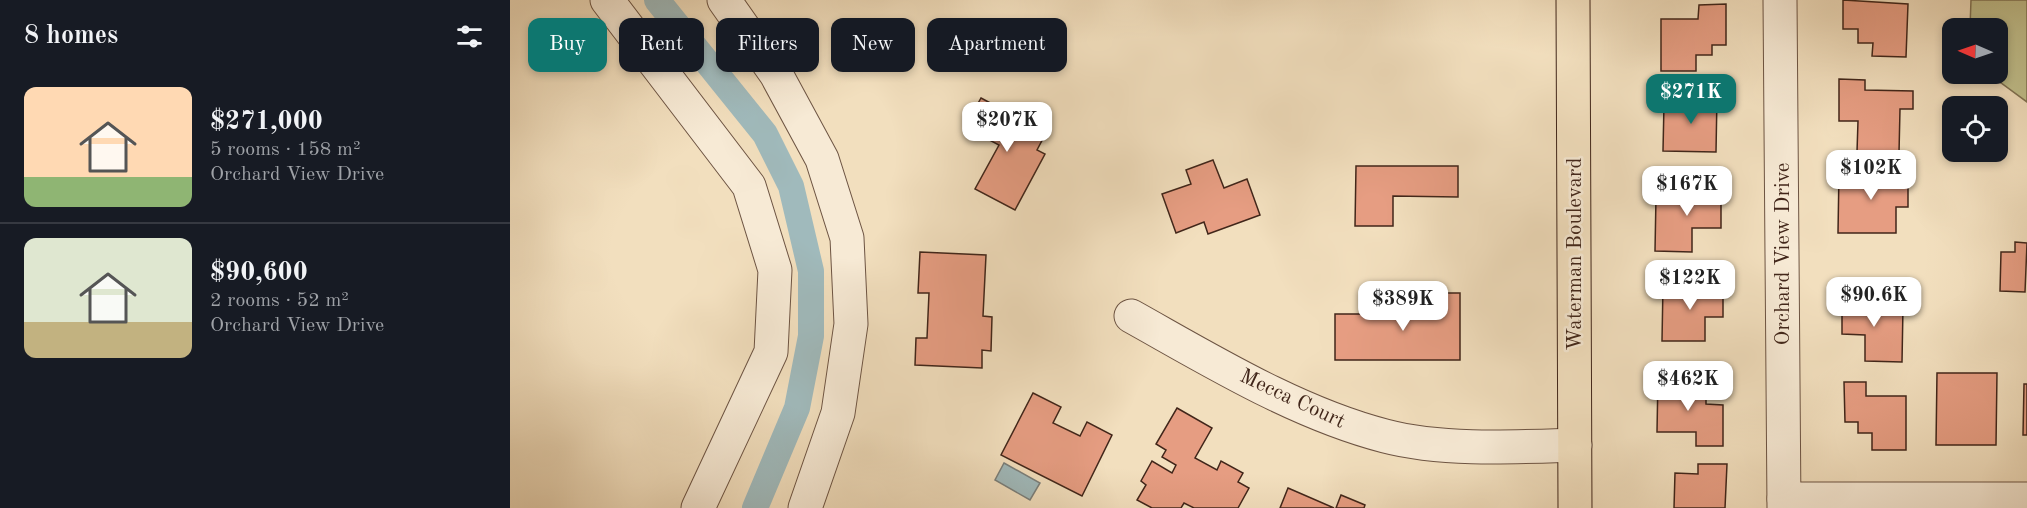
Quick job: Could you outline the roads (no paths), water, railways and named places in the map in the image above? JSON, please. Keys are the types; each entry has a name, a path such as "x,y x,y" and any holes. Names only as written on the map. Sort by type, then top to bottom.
{"main road":[{"name":"Waterman Boulevard","path":"1573,0 1575,508"}],"street":[{"path":"607,0 749,186 775,270 771,352 698,508"},
{"path":"724,0 776,74 822,159 847,237 851,324 838,413 805,508"},
{"name":"Orchard View Drive","path":"1780,0 1784,504"},
{"name":"Mecca Court","path":"1131,316 1321,415 1386,437 1515,448 1575,445"},
{"path":"1784,504 2027,499"}],"water":[{"path":"1004,463 1040,483 1030,500 995,480"}],"waterway":[{"path":"657,0 765,134 791,186 811,271 811,336 797,408 755,508"}]}
